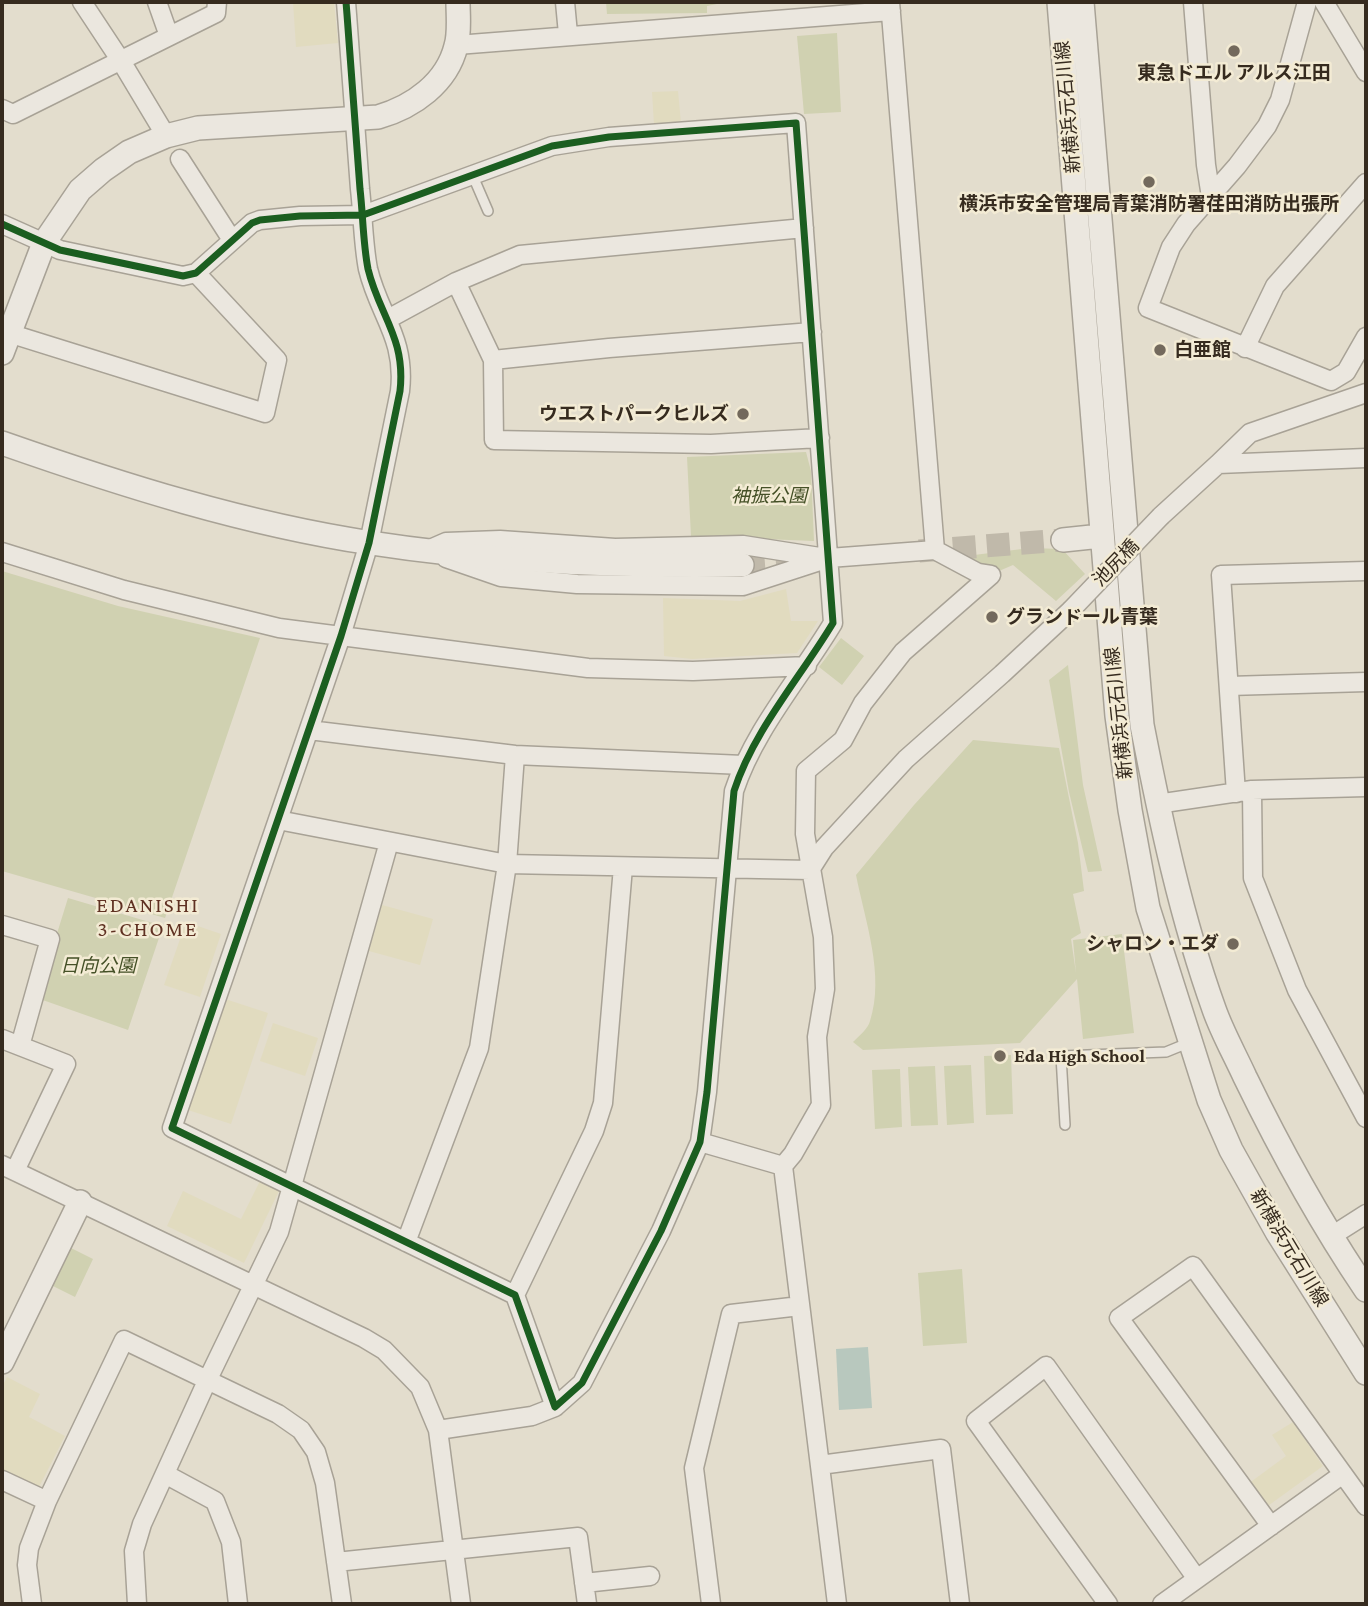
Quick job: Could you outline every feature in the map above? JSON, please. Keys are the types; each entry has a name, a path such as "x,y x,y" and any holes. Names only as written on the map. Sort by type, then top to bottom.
{"street":[{"path":"82,2 166,136"},
{"path":"157,2 169,36"},
{"path":"2,109 13,114 121,61 216,13 217,2"},
{"path":"346,2 369,269 398,346 402,372 400,391 369,543 341,636 172,1128 514,1295 555,1407"},
{"path":"196,273 276,360 265,413 4,339 44,243 71,201 103,170 129,152 166,136 198,128 378,117 400,110 430,90 449,64 457,45 458,2"},
{"path":"565,2 568,34"},
{"name":"新横浜元石川線","path":"1059,2 1117,716 1148,908 1209,1100 1231,1150 1277,1232 1366,1373"},
{"name":"新横浜元石川線","path":"1082,2 1143,725 1157,804 1177,892 1214,1012 1265,1118 1330,1237 1366,1290"},
{"path":"1194,2 1206,165 1211,197"},
{"path":"1307,2 1280,100 1266,126 1211,197 1186,224 1171,247 1148,308 1331,381 1346,372 1366,337"},
{"path":"1324,2 1366,72"},
{"path":"457,45 890,7 935,550"},
{"path":"2,224 61,250 183,276 196,273 252,223 260,220 363,215 552,146 608,137 796,123 833,623 743,765 734,791 707,1092 700,1142 661,1231 582,1383 555,1407 532,1416 439,1430"},
{"path":"180,159 232,240"},
{"path":"1245,348 1275,286 1364,191"},
{"path":"388,319 456,282 520,255 804,228"},
{"path":"456,282 493,360 494,440 711,444 820,438"},
{"path":"493,360 812,332"},
{"name":"池尻橋","path":"810,870 824,848 906,759 1071,610 1161,516 1250,433 1366,393"},
{"path":"2,443 122,485 280,525 369,543 530,562 663,566 742,565"},
{"path":"1218,464 1366,458"},
{"path":"1063,540 1101,536"},
{"path":"426,551 446,542 500,540 615,548 743,545 829,558 935,550 978,572 991,575 903,652 863,704 843,740 806,771 805,834 823,937 825,989 817,1037 821,1105 793,1154 783,1166 837,1604"},
{"path":"426,551 501,577 577,584 743,586 829,558"},
{"path":"2,552 124,590 279,628 588,668 693,671 807,666"},
{"path":"1366,571 1221,575 1229,686 1253,878 1297,990 1366,1118"},
{"path":"1229,686 1366,682"},
{"path":"309,730 515,755 743,765"},
{"path":"406,1241 479,1048 507,864 515,755"},
{"path":"1157,804 1244,792 1366,787"},
{"path":"278,820 507,864 810,870"},
{"path":"137,1604 134,1551 142,1524 207,1381 279,1233 389,842"},
{"path":"514,1295 594,1131 603,1103 623,867"},
{"path":"2,925 50,939 20,1046"},
{"path":"2,1039 66,1064 8,1168 254,1284 384,1350 420,1387 439,1430 461,1604"},
{"path":"700,1142 783,1166"},
{"path":"2,1362 80,1202"},
{"path":"1330,1237 1366,1214"},
{"path":"1271,1526 1119,1318 1193,1266 1366,1506"},
{"path":"711,1604 694,1468 731,1314 800,1306"},
{"path":"32,1604 27,1565 29,1548 47,1501 124,1340 278,1414 301,1430 316,1452 326,1483 342,1604"},
{"path":"1108,1604 976,1421 1046,1366 1198,1579"},
{"path":"820,1465 941,1449 960,1604"},
{"path":"166,1474 215,1501 231,1542 238,1604"},
{"path":"1162,1604 1343,1474"},
{"path":"2,1480 47,1501"},
{"path":"336,1562 579,1537 587,1604"},
{"path":"584,1583 650,1576"}],"lane":[{"path":"472,174 488,211"},
{"path":"1065,1125 1061,1056 1166,1052 1190,1042"}],"shaded area":[{"path":"293,2 334,2 338,43 296,47"},
{"path":"678,91 681,123 654,125 652,92"},
{"path":"786,589 791,621 818,621 797,653 692,659 664,656 663,598 740,601"},
{"path":"382,905 433,919 420,965 369,951"},
{"path":"186,922 221,934 200,997 164,985"},
{"path":"222,998 268,1013 231,1124 185,1109"},
{"path":"273,1023 318,1038 305,1076 260,1061"},
{"path":"262,1177 281,1187 244,1263 167,1226 183,1191 241,1219"},
{"path":"868,1347 872,1408 839,1410 836,1349"},
{"path":"7,1377 40,1394 29,1417 65,1436 38,1489 2,1470 2,1387"},
{"path":"1293,1422 1323,1466 1265,1508 1248,1484 1286,1456 1272,1435"}],"green space":[{"path":"606,2 727,2 707,6 707,13 607,14"},
{"path":"837,33 841,112 804,114 797,36"},
{"name":"袖振公園","path":"806,452 811,471 814,541 691,536 687,457"},
{"path":"1030,548 1062,549 1085,574 1056,601 1013,565 992,574 985,566 958,557"},
{"path":"2,571 118,606 260,638 165,918 2,871"},
{"path":"841,638 864,656 842,685 819,667"},
{"path":"1068,665 1083,785 1102,871 1088,872 1069,792 1049,680"},
{"path":"973,740 1059,748 1078,843 1084,891 1073,894 1081,933 1071,939 1076,973 1073,940 1122,934 1134,1033 1083,1039 1077,979 1020,1043 863,1050 853,1042 869,1024 875,985 872,948 856,875"},
{"name":"日向公園","path":"68,898 163,926 128,1030 37,998"},
{"path":"1011,1055 1013,1114 986,1115 984,1056"},
{"path":"971,1065 974,1123 947,1125 944,1066"},
{"path":"935,1066 938,1125 911,1126 908,1067"},
{"path":"900,1069 902,1127 875,1129 872,1070"},
{"path":"65,1245 93,1259 75,1297 47,1283"},
{"path":"962,1269 967,1343 923,1346 918,1273"}],"tunnel":[{"path":"919,551 1063,540"},
{"path":"742,565 819,559"}],"cycle path":[{"path":"2,224 60,250 183,276 196,273 252,223 260,220 300,216 363,215 552,146 609,137 796,123 833,623 765,726 734,791 707,1092 700,1142 661,1231 582,1383 555,1407 515,1295 172,1128 341,636 369,543 400,391 399,356 366,259 363,229 363,219 362,209 360,189 346,2"}],"place":[{"name":"東急ドエル アルス江田","path":"1234,51"},
{"name":"横浜市安全管理局青葉消防署荏田消防出張所","path":"1149,182"},
{"name":"白亜館","path":"1160,350"},
{"name":"ウエストパークヒルズ","path":"743,414"},
{"name":"グランドール青葉","path":"992,617"},
{"name":"シャロン・エダ","path":"1233,944"},
{"name":"Eda High School","path":"1000,1056"}],"district":[{"name":"EDANISHI 3-CHOME","path":"148,918"}]}
